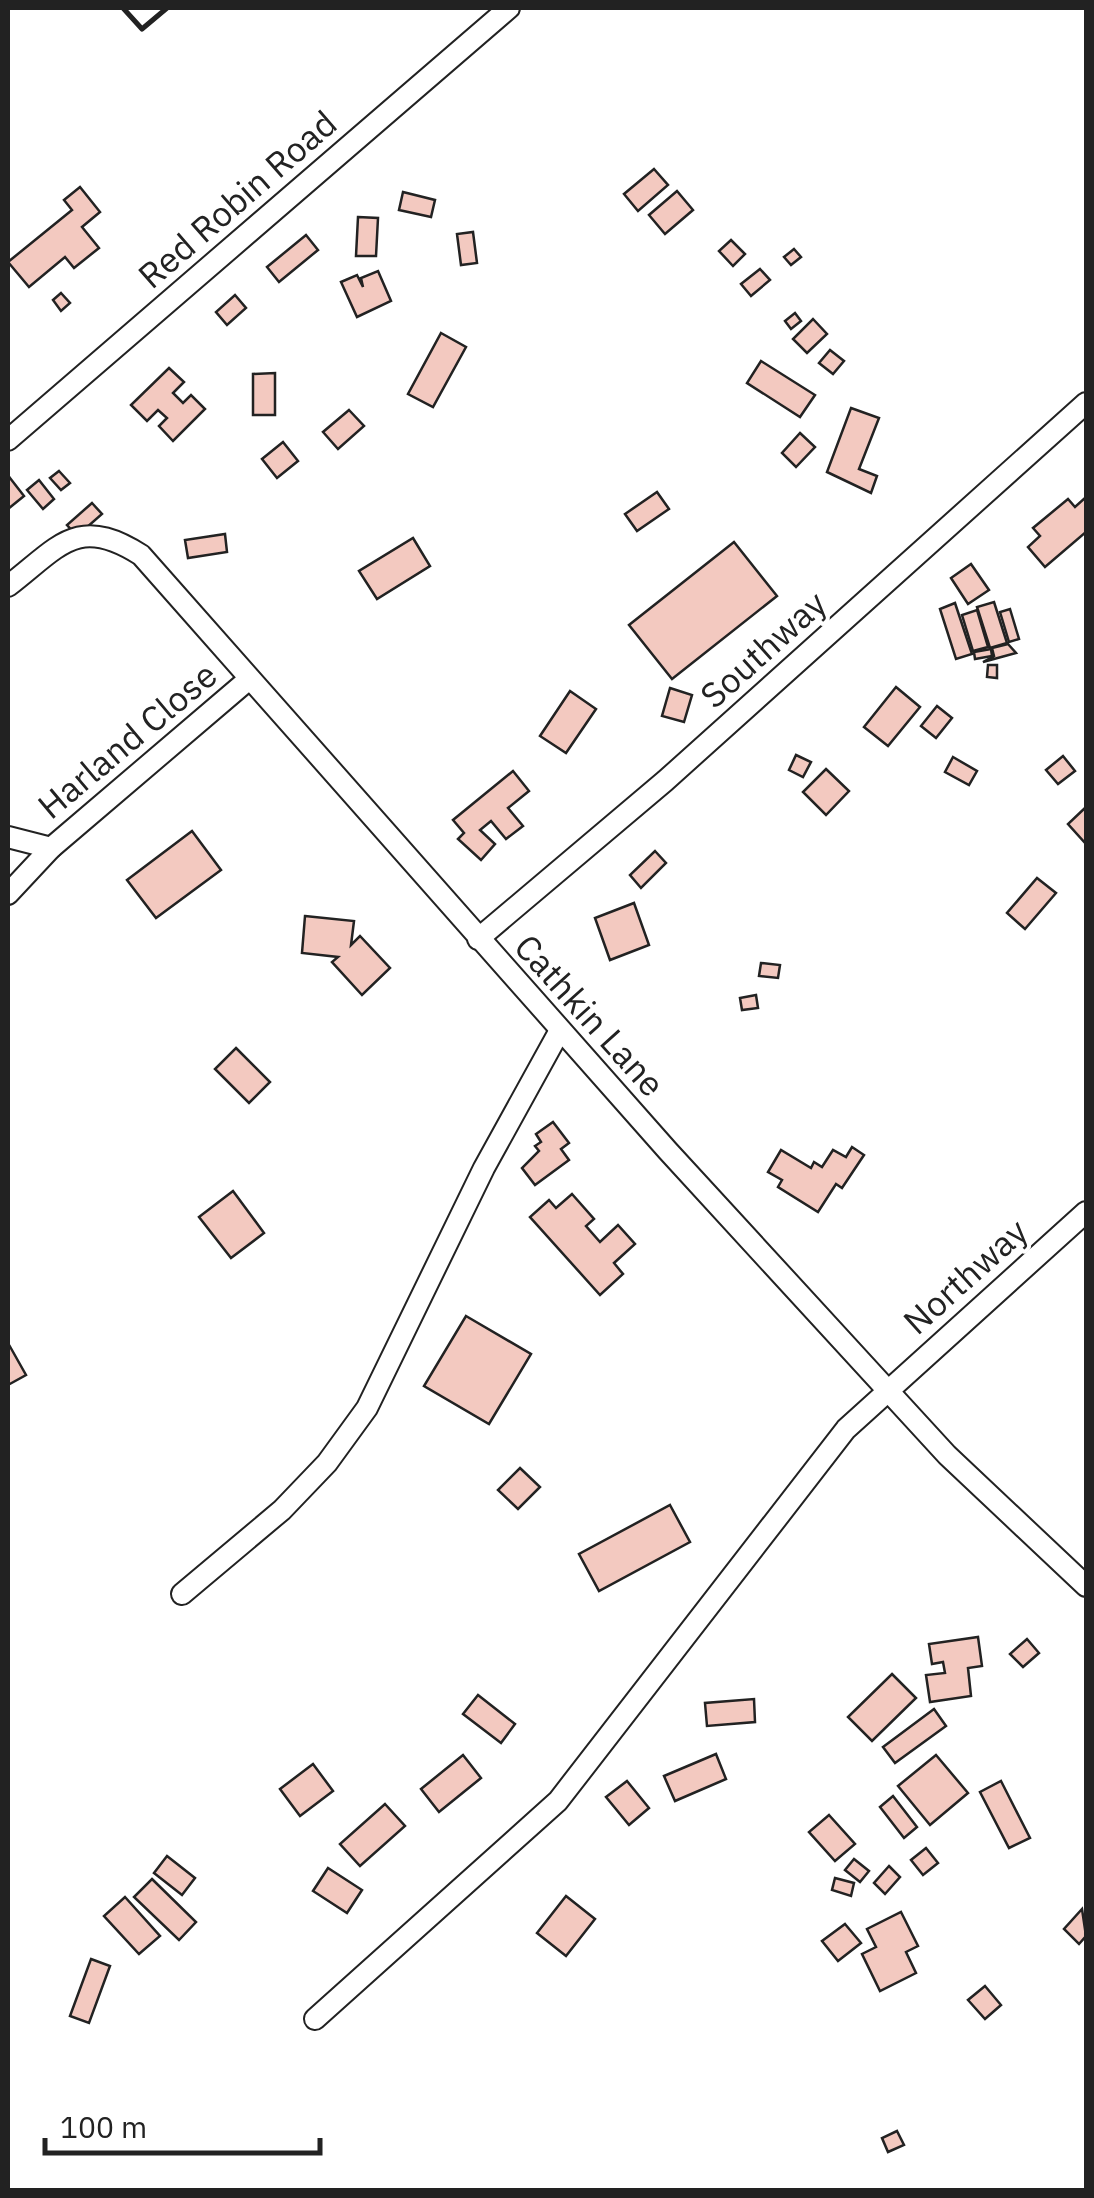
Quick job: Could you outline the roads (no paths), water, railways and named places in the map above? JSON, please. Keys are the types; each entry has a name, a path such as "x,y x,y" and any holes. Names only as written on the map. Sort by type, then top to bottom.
{"street":[{"name":"Red Robin Road","path":"8,440 509,8"},
{"name":"Southway","path":"478,939 665,781 1086,402"},
{"name":"Cathkin Lane","path":"8,586 76,538 102,533 141,554 559,1032 948,1456 1086,1586"},
{"name":"Harland Close","path":"8,894 51,848 248,680"},
{"path":"8,837 51,848"},
{"path":"182,1594 282,1510 327,1463 367,1408 484,1168 559,1032"},
{"name":"Northway","path":"315,2019 558,1801 823,1458 888,1389 1086,1212"}]}
